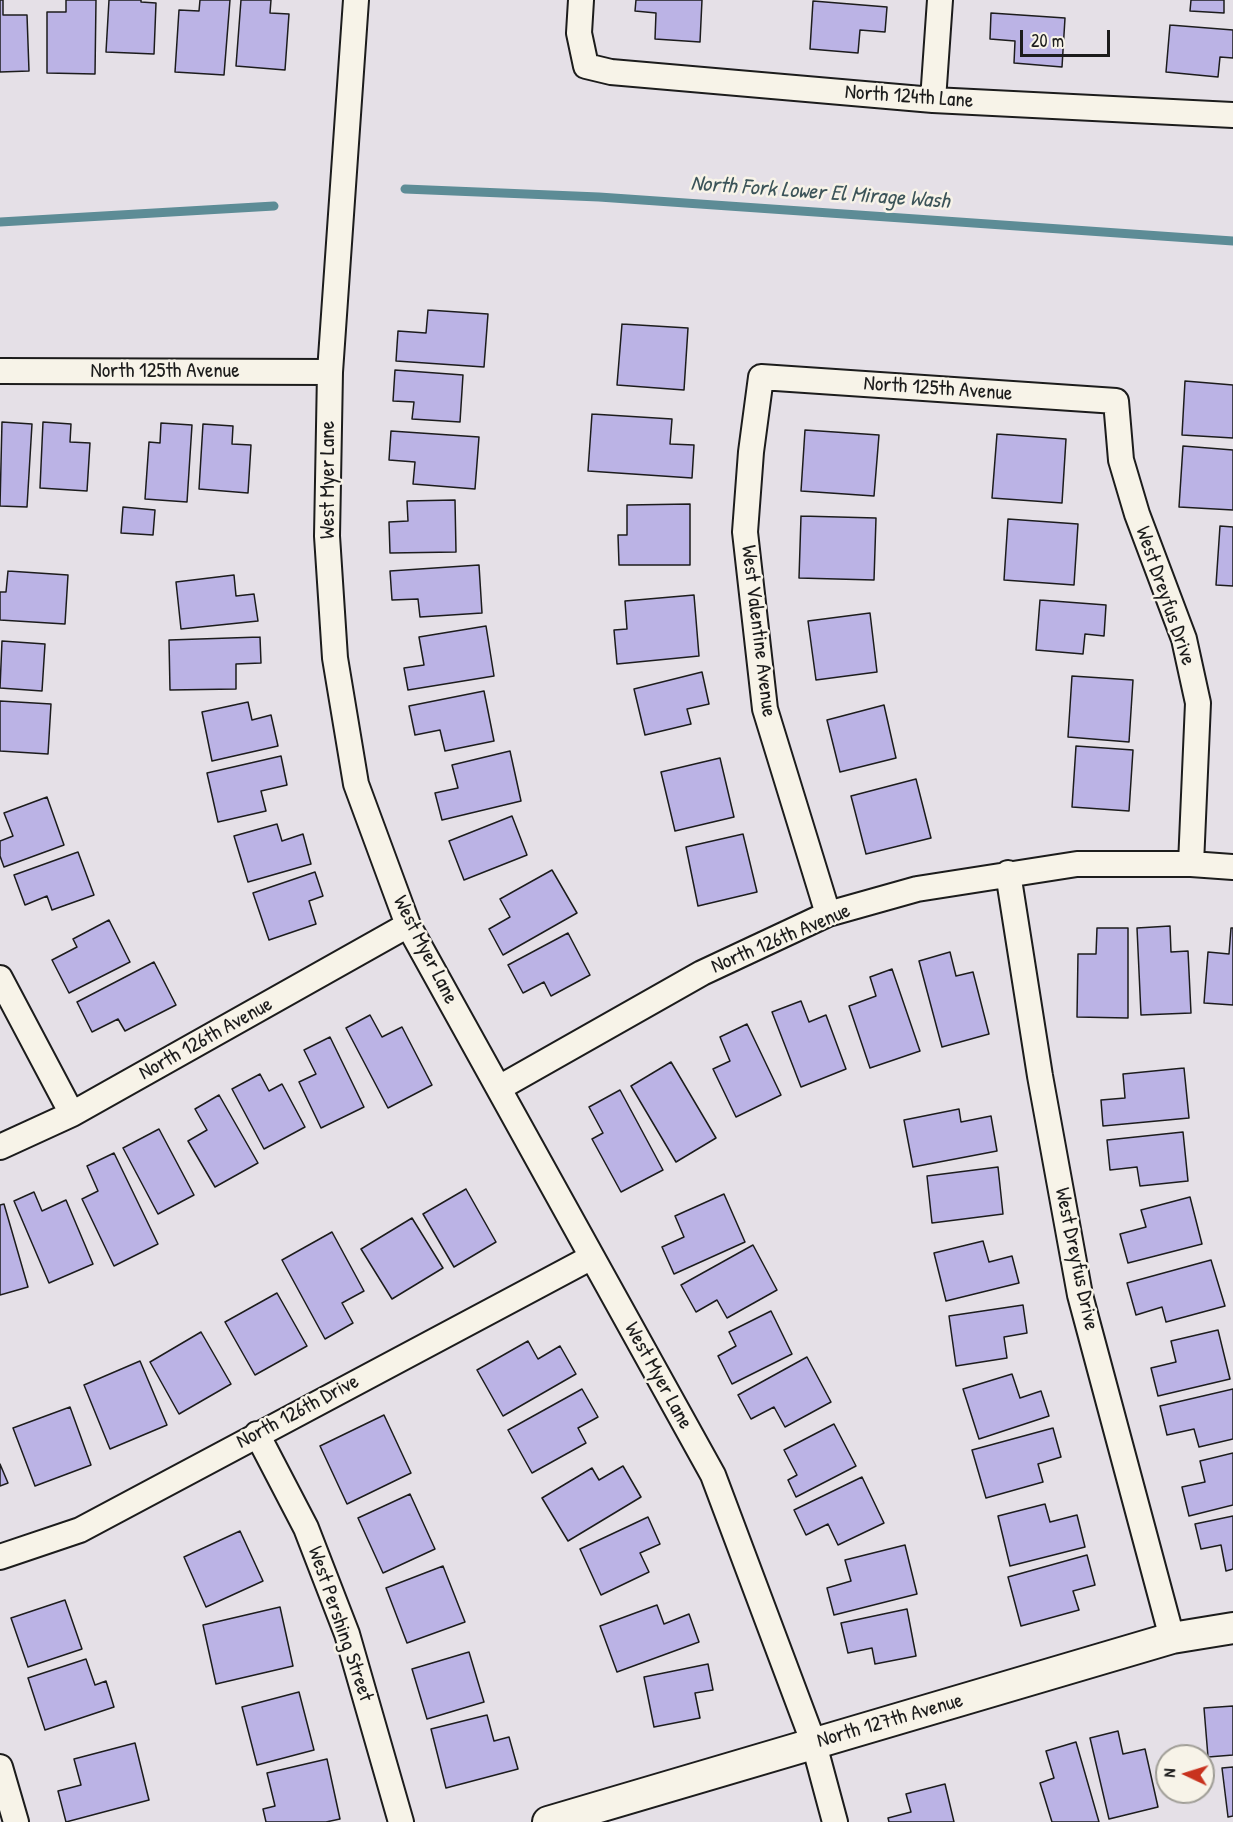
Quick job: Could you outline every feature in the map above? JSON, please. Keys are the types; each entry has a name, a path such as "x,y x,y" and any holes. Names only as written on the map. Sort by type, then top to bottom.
{"street":[{"name":"West Myer Lane","path":"356,0 330,372 327,536 335,658 356,784 408,925 713,1475 813,1744 835,1822"},
{"name":"North 124th Lane","path":"581,0 579,33 586,66 611,72 933,100 1233,115"},
{"path":"933,100 940,0"},
{"name":"North 125th Avenue","path":"0,371 330,372"},
{"name":"North 125th Avenue","path":"761,377 1116,401"},
{"name":"West Valentine Avenue","path":"761,377 751,452 746,532 765,709 828,914"},
{"name":"West Dreyfus Drive","path":"1116,401 1121,460 1137,514 1184,639 1198,703 1191,864"},
{"name":"North 126th Avenue","path":"499,1088 702,973 828,914 917,889 1077,864 1191,864 1233,867"},
{"name":"West Dreyfus Drive","path":"1008,873 1040,1076 1080,1295 1172,1638"},
{"name":"North 126th Avenue","path":"0,1147 72,1114 408,925"},
{"path":"0,978 72,1114"},
{"name":"North 126th Drive","path":"0,1557 80,1530 592,1257"},
{"name":"West Pershing Street","path":"257,1434 306,1528 347,1634 401,1822"},
{"name":"North 127th Avenue","path":"548,1822 1172,1638 1233,1628"},
{"path":"0,1767 16,1822"}],"building":[{"path":"0,0 3,0 3,15 27,15 29,71 0,72"},
{"path":"66,0 96,0 95,74 47,73 47,12 66,12"},
{"path":"109,0 141,0 141,2 156,3 154,54 106,52"},
{"path":"200,0 230,0 224,75 175,72 179,10 199,11"},
{"path":"241,0 271,0 270,13 289,14 285,70 236,66"},
{"path":"636,0 702,0 700,42 655,39 656,13 635,11"},
{"path":"1191,0 1224,0 1224,13 1190,11"},
{"path":"813,1 887,7 885,32 860,30 858,53 810,49"},
{"path":"991,13 1065,18 1062,67 1014,63 1015,41 990,39"},
{"path":"1170,25 1233,30 1233,58 1220,57 1218,77 1166,72"},
{"path":"428,310 488,314 484,367 396,361 398,331 426,333"},
{"path":"622,324 688,328 684,390 617,385"},
{"path":"395,370 463,375 460,422 412,419 414,402 393,401"},
{"path":"1185,381 1233,385 1233,438 1182,435"},
{"path":"592,414 672,419 670,444 694,445 692,478 588,471"},
{"path":"2,422 32,424 27,507 0,506"},
{"path":"43,422 71,424 70,442 90,443 87,491 40,488"},
{"path":"161,423 192,425 187,502 145,499 149,442 160,443"},
{"path":"203,424 233,426 232,444 251,445 248,493 199,489"},
{"path":"805,430 879,435 874,496 801,491"},
{"path":"391,431 479,437 475,489 413,484 415,462 389,460"},
{"path":"997,434 1066,439 1062,503 992,498"},
{"path":"1183,446 1233,450 1233,510 1179,507"},
{"path":"455,500 456,552 390,553 389,522 408,521 407,501"},
{"path":"690,504 690,565 619,565 618,535 627,535 627,505"},
{"path":"123,507 155,510 153,535 121,533"},
{"path":"801,516 876,518 874,580 799,578"},
{"path":"1008,519 1078,524 1074,585 1004,580"},
{"path":"1220,526 1233,527 1233,586 1216,585"},
{"path":"479,565 482,613 420,617 418,599 392,600 390,571"},
{"path":"8,571 68,575 65,624 0,620 0,592 6,592"},
{"path":"234,575 236,596 254,594 258,621 181,629 176,582"},
{"path":"694,595 699,656 617,664 614,630 627,629 625,601"},
{"path":"1040,600 1106,605 1104,636 1085,634 1083,654 1036,650"},
{"path":"870,613 877,672 816,680 808,621"},
{"path":"486,626 494,676 408,690 404,668 424,665 419,637"},
{"path":"260,637 261,663 236,664 236,689 170,690 169,640"},
{"path":"2,641 45,644 42,691 0,688"},
{"path":"702,672 709,704 687,709 691,724 645,735 634,689"},
{"path":"1072,676 1133,680 1129,742 1068,737"},
{"path":"484,691 494,741 445,751 440,730 415,735 409,706"},
{"path":"0,701 51,704 48,754 0,751"},
{"path":"248,702 252,720 271,715 278,746 212,761 202,712"},
{"path":"884,705 896,758 840,772 827,720"},
{"path":"1076,746 1133,750 1129,811 1072,807"},
{"path":"510,751 521,801 442,820 435,793 458,788 452,765"},
{"path":"281,756 287,785 261,791 266,811 218,822 207,773"},
{"path":"720,758 734,817 675,831 661,772"},
{"path":"916,779 931,838 866,854 851,796"},
{"path":"47,797 64,845 4,867 0,856 0,841 13,836 4,813"},
{"path":"512,816 527,855 464,880 449,841"},
{"path":"277,824 282,841 303,834 311,864 248,882 234,836"},
{"path":"743,834 757,892 698,906 686,847"},
{"path":"78,852 94,895 52,910 47,896 25,905 14,875"},
{"path":"552,870 577,913 503,955 489,929 510,917 500,899"},
{"path":"315,872 323,896 309,901 316,924 269,940 253,893"},
{"path":"109,920 130,962 69,993 52,960 77,947 73,939"},
{"path":"1170,926 1171,952 1188,951 1191,1013 1141,1015 1137,928"},
{"path":"1097,928 1128,928 1128,1018 1077,1017 1078,954 1096,954"},
{"path":"1231,928 1233,928 1233,1005 1204,1003 1208,952 1229,954"},
{"path":"568,933 590,975 551,996 544,982 523,993 508,965"},
{"path":"950,952 956,976 973,972 989,1034 942,1047 919,961"},
{"path":"154,962 176,1005 125,1031 118,1019 92,1032 77,1002"},
{"path":"892,969 920,1051 870,1068 849,1006 876,996 870,977"},
{"path":"801,1001 809,1022 826,1015 846,1069 801,1087 772,1012"},
{"path":"370,1015 382,1037 402,1027 432,1085 388,1108 346,1028"},
{"path":"747,1024 781,1095 736,1117 713,1069 730,1061 720,1037"},
{"path":"330,1037 364,1107 321,1128 299,1082 316,1074 304,1050"},
{"path":"671,1062 716,1138 676,1162 631,1086"},
{"path":"1184,1068 1189,1118 1103,1126 1101,1100 1125,1098 1123,1074"},
{"path":"260,1074 269,1091 282,1084 305,1127 264,1149 232,1089"},
{"path":"620,1090 663,1170 621,1192 592,1139 603,1133 589,1107"},
{"path":"219,1095 258,1163 215,1187 188,1141 207,1130 195,1109"},
{"path":"959,1109 961,1122 991,1116 997,1151 913,1167 904,1120"},
{"path":"159,1129 194,1195 158,1214 123,1148"},
{"path":"1183,1132 1188,1181 1140,1186 1137,1167 1110,1170 1107,1140"},
{"path":"114,1153 158,1244 114,1266 82,1199 98,1191 87,1166"},
{"path":"998,1167 1003,1214 932,1223 927,1176"},
{"path":"466,1189 496,1242 454,1267 423,1214"},
{"path":"34,1192 42,1211 66,1200 93,1264 49,1283 14,1201"},
{"path":"724,1194 745,1242 674,1274 662,1247 684,1237 675,1216"},
{"path":"1190,1197 1202,1244 1128,1263 1120,1234 1146,1227 1141,1210"},
{"path":"4,1204 28,1287 0,1295 0,1205"},
{"path":"412,1218 443,1268 392,1299 361,1249"},
{"path":"332,1232 364,1291 342,1303 353,1323 325,1339 282,1260"},
{"path":"983,1241 989,1262 1012,1256 1019,1283 946,1301 934,1253"},
{"path":"753,1245 777,1290 727,1318 717,1300 696,1312 681,1285"},
{"path":"1211,1260 1225,1306 1166,1322 1162,1307 1136,1315 1127,1283"},
{"path":"277,1293 307,1346 255,1375 225,1322"},
{"path":"1023,1305 1027,1333 1004,1337 1007,1358 956,1366 949,1316"},
{"path":"771,1311 792,1354 732,1384 718,1356 736,1346 729,1332"},
{"path":"1218,1330 1230,1379 1158,1396 1151,1368 1176,1362 1171,1341"},
{"path":"201,1332 231,1384 179,1414 150,1362"},
{"path":"528,1341 538,1359 560,1346 576,1374 503,1416 477,1370"},
{"path":"807,1357 831,1402 785,1427 774,1407 751,1419 738,1395"},
{"path":"140,1361 167,1425 110,1449 84,1385"},
{"path":"1012,1374 1020,1398 1041,1391 1049,1416 979,1439 963,1389"},
{"path":"582,1389 598,1417 578,1428 586,1443 532,1473 508,1430"},
{"path":"1233,1389 1233,1439 1199,1447 1194,1429 1167,1435 1160,1406"},
{"path":"70,1407 91,1465 35,1486 13,1428"},
{"path":"384,1415 411,1473 347,1504 320,1446"},
{"path":"834,1424 856,1466 796,1497 788,1480 797,1475 784,1450"},
{"path":"1053,1428 1061,1457 1038,1464 1043,1482 986,1498 972,1450"},
{"path":"1233,1453 1233,1505 1189,1516 1182,1487 1205,1482 1200,1461"},
{"path":"0,1464 8,1483 0,1486"},
{"path":"623,1466 641,1497 568,1541 542,1498 592,1468 599,1480"},
{"path":"862,1477 884,1523 838,1545 828,1524 806,1535 794,1510"},
{"path":"410,1494 435,1549 383,1573 358,1518"},
{"path":"1045,1504 1050,1522 1077,1515 1085,1547 1010,1566 998,1516"},
{"path":"1233,1516 1233,1569 1226,1571 1221,1545 1201,1549 1195,1524"},
{"path":"648,1517 660,1544 640,1553 649,1572 601,1595 580,1549"},
{"path":"240,1531 263,1581 206,1607 184,1557"},
{"path":"905,1545 917,1594 834,1615 827,1588 851,1581 845,1560"},
{"path":"1087,1555 1095,1585 1073,1591 1079,1610 1021,1626 1008,1577"},
{"path":"443,1566 465,1622 407,1643 386,1588"},
{"path":"65,1600 82,1649 28,1667 11,1618"},
{"path":"657,1605 664,1624 689,1614 699,1642 617,1672 600,1626"},
{"path":"280,1607 293,1666 216,1684 203,1625"},
{"path":"907,1609 916,1656 875,1664 872,1648 848,1653 841,1623"},
{"path":"469,1652 484,1702 427,1719 412,1669"},
{"path":"86,1659 95,1685 106,1681 114,1707 45,1730 28,1678"},
{"path":"708,1664 713,1690 695,1693 700,1718 654,1727 644,1677"},
{"path":"299,1692 314,1750 257,1765 242,1707"},
{"path":"1233,1706 1233,1755 1215,1756 1215,1744 1207,1744 1204,1708"},
{"path":"487,1715 494,1741 509,1737 518,1769 446,1788 431,1729"},
{"path":"1118,1731 1123,1754 1145,1749 1155,1794 1155,1804 1158,1807 1109,1819 1090,1738"},
{"path":"1076,1742 1099,1822 1052,1822 1040,1783 1054,1778 1046,1751"},
{"path":"135,1743 149,1800 66,1822 58,1791 81,1785 74,1759"},
{"path":"327,1759 340,1819 326,1822 266,1822 263,1809 275,1806 267,1773"},
{"path":"1233,1767 1233,1816 1228,1817 1222,1768"},
{"path":"945,1784 954,1822 889,1822 888,1818 911,1812 906,1794"}],"waterway":[{"name":"North Fork Lower El Mirage Wash","path":"405,189 599,197 1233,241"},
{"name":"North Fork Lower El Mirage Wash","path":"0,222 274,206"}]}
